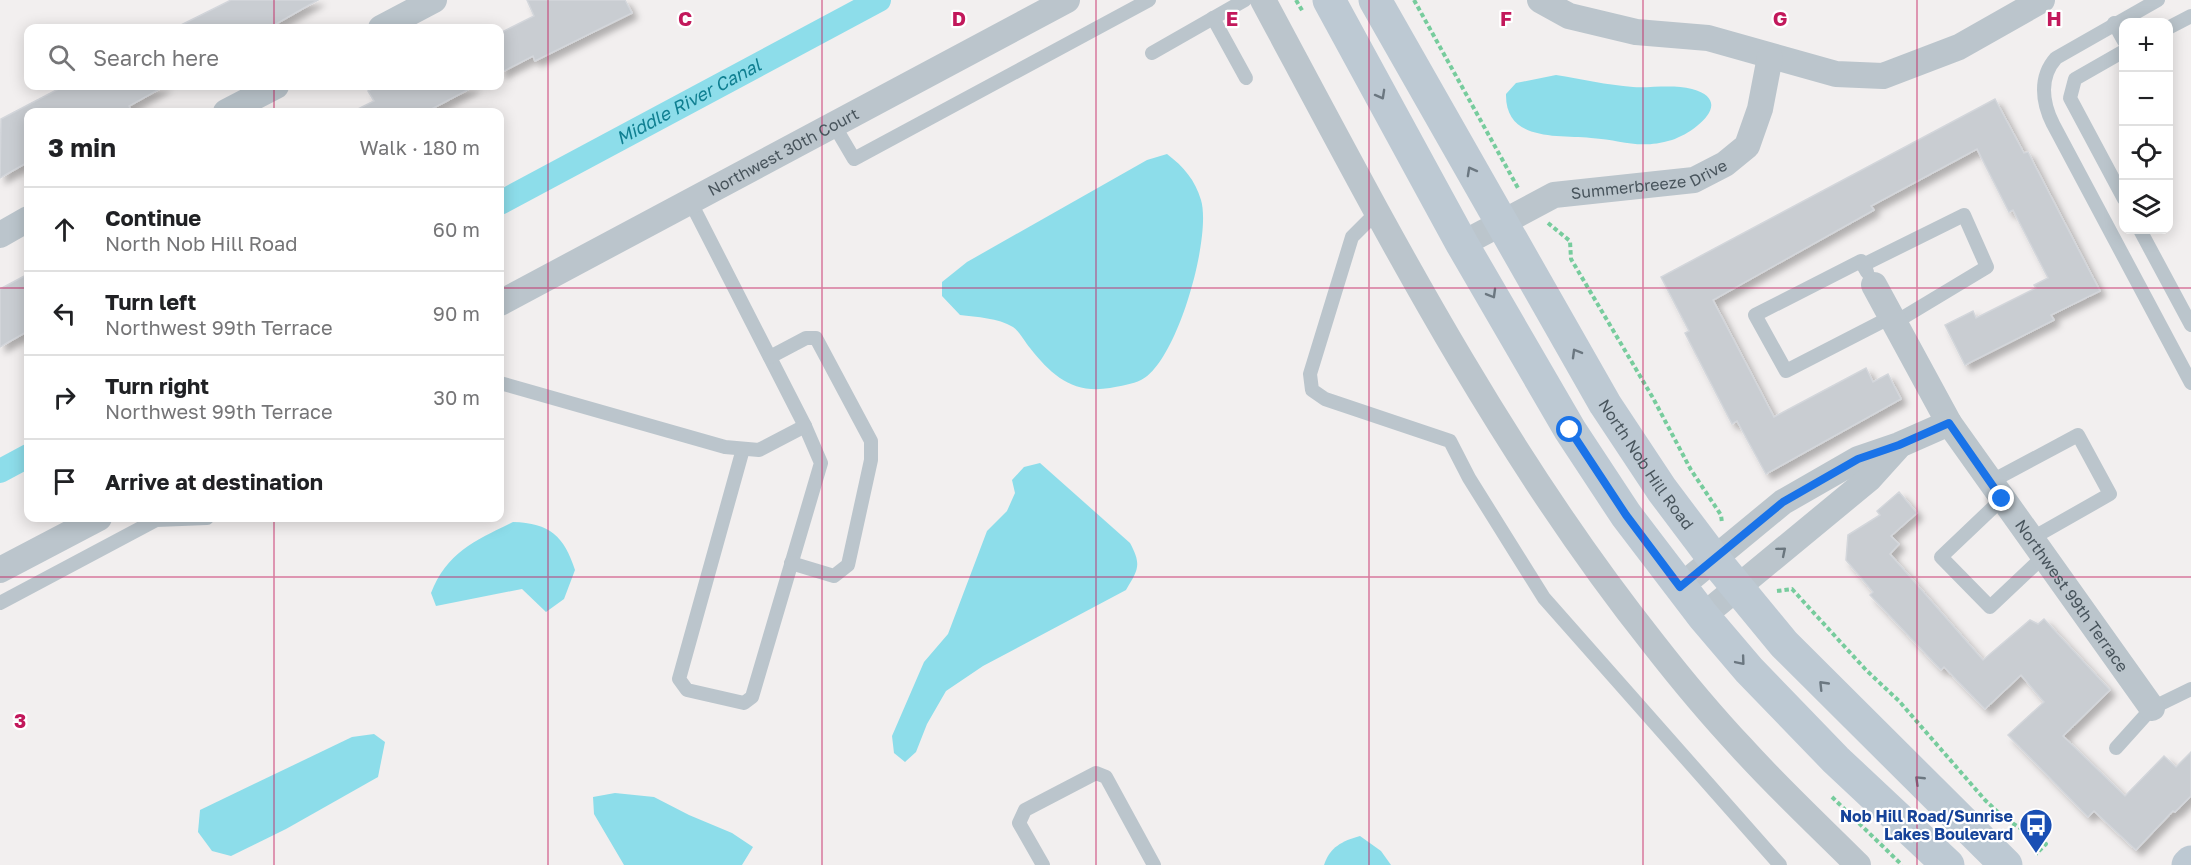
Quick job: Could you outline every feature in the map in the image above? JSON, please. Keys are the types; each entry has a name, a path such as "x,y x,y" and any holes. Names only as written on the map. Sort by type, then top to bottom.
{"main road":[{"path":"1329,0 1462,244 1570,430 1626,515 1703,616 1749,670 1836,760 1948,865"},
{"name":"North Nob Hill Road","path":"1375,0 1605,404 1662,490 1723,551 1746,580 1784,644 2006,865"}],"street":[{"path":"389,24 434,0"},
{"name":"Northwest 30th Court","path":"504,301 1067,0"},
{"path":"1263,0 1464,363 1571,532 1653,642 1741,748 1858,865"},
{"path":"1540,0 1569,16 1636,32 1708,38 1836,74 1883,75 1959,47 2042,0"},
{"name":"Summerbreeze Drive","path":"1462,244 1554,195 1664,181 1694,180 1725,164 1747,146 1760,109 1770,57"},
{"path":"234,108 268,90"},
{"path":"0,235 24,221"},
{"name":"Northwest 99th Terrace","path":"1868,275 1949,423 2152,708"},
{"path":"1680,587 1783,502 1858,459 1899,445 1949,423"},
{"path":"1703,616 1869,479 1899,445"},
{"path":"0,570 91,522"}],"lane":[{"path":"834,125 854,159 1149,0"},
{"path":"1152,53 1245,0"},
{"path":"2158,0 2056,58 2045,76 2043,86 2047,112 2191,383"},
{"path":"2173,26 2191,16"},
{"path":"1213,18 1246,78"},
{"path":"2114,24 2119,32"},
{"path":"2119,54 2075,79 2070,88 2072,105 2119,190"},
{"path":"2085,183 2108,171"},
{"path":"690,201 805,426 821,463 752,697 744,703 687,690 679,679 743,449"},
{"path":"1378,211 1353,237 1310,374 1312,390 1325,399 1450,441 1469,478 1544,598 1780,865"},
{"path":"1964,214 1987,267 1893,320 1786,371 1755,315 1861,261 1868,275 1964,214"},
{"path":"2142,234 2191,325"},
{"path":"770,357 806,338 816,338 871,441 871,460 848,565 834,576 791,563"},
{"path":"504,384 725,447 759,450 805,426"},
{"path":"2078,435 2110,494 2037,548 1990,607 1941,557 1996,490 2078,435"},
{"path":"0,603 152,522"},
{"path":"2116,748 2152,708 2191,689"},
{"path":"1043,865 1019,823 1025,810 1096,773 1106,777 1154,865"}],"path":[{"path":"1414,0 1529,208 1570,241 1571,259 1614,337 1653,398 1691,470 1721,515 1723,551"},
{"path":"1746,580 1775,591 1792,589 1801,597 1866,670 1899,701 1985,800 2004,818 2046,844 2036,854"}],"water":[{"path":"1556,75 1623,86 1692,89 1705,94 1711,101 1711,109 1700,124 1691,131 1672,140 1650,144 1631,144 1536,133 1514,121 1508,110 1506,94 1516,83"},
{"path":"1167,154 1188,174 1199,193 1203,218 1201,241 1189,298 1179,325 1167,350 1154,369 1141,380 1122,386 1097,389 1085,388 1064,381 1047,367 1013,327 994,320 960,315 942,296 942,282 967,262 1147,160"},
{"path":"1040,463 1130,543 1137,562 1133,577 1126,590 983,666 946,691 927,724 916,752 905,762 894,753 892,736 924,662 948,634 987,531 1007,511 1015,493 1012,480 1024,467"},
{"path":"513,522 537,525 546,529 554,534 566,548 575,570 564,599 546,612 522,589 436,606 431,593 445,567 454,557 475,542"},
{"path":"374,734 385,742 378,777 286,829 231,856 212,851 198,832 200,810 352,737"},
{"path":"615,793 654,797 732,833 753,847 742,865 624,865 594,814 593,797"},
{"path":"1360,836 1381,851 1391,865 1324,865 1333,849"}],"building":[{"path":"231,0 318,0 276,24 183,24"},
{"path":"527,0 625,0 632,13 535,61 533,56 504,71 504,31 534,16"},
{"path":"56,90 158,90 129,106 130,108 24,108 24,164 0,178 1,119"},
{"path":"467,90 434,108 360,108 374,101 368,91"},
{"path":"1995,99 2024,153 2028,152 2100,291 2051,315 2054,320 1965,365 1945,325 1973,311 1976,318 2036,288 2034,285 2048,278 2013,210 2009,212 1977,149 1871,206 1874,210 1713,300 1774,417 1866,368 1873,382 1888,374 1901,399 1766,474 1737,421 1732,424 1685,333 1689,331 1661,277"},
{"path":"24,276 24,333 0,347 0,289"},
{"path":"1899,492 1917,513 1891,536 1899,544 1890,554 1983,660 2030,620 2038,624 2044,619 2110,690 2063,736 2125,796 2164,756 2176,767 2191,752 2191,796 2175,812 2173,811 2136,850 2094,811 2088,817 2008,735 2044,702 2021,675 1985,709 1944,667 1941,670 1870,595 1873,592 1846,560 1848,535 1880,515 1877,511"}],"waterway":[{"name":"Middle River Canal","path":"504,201 879,0"},
{"name":"Middle River Canal","path":"0,471 24,458"}],"place":[{"name":"Nob Hill Road/Sunrise Lakes Boulevard","path":"2036,854"}],"route":[{"path":"1570,430 1626,515 1680,587 1783,502 1858,459 1899,445 1949,423 2002,499"}]}
